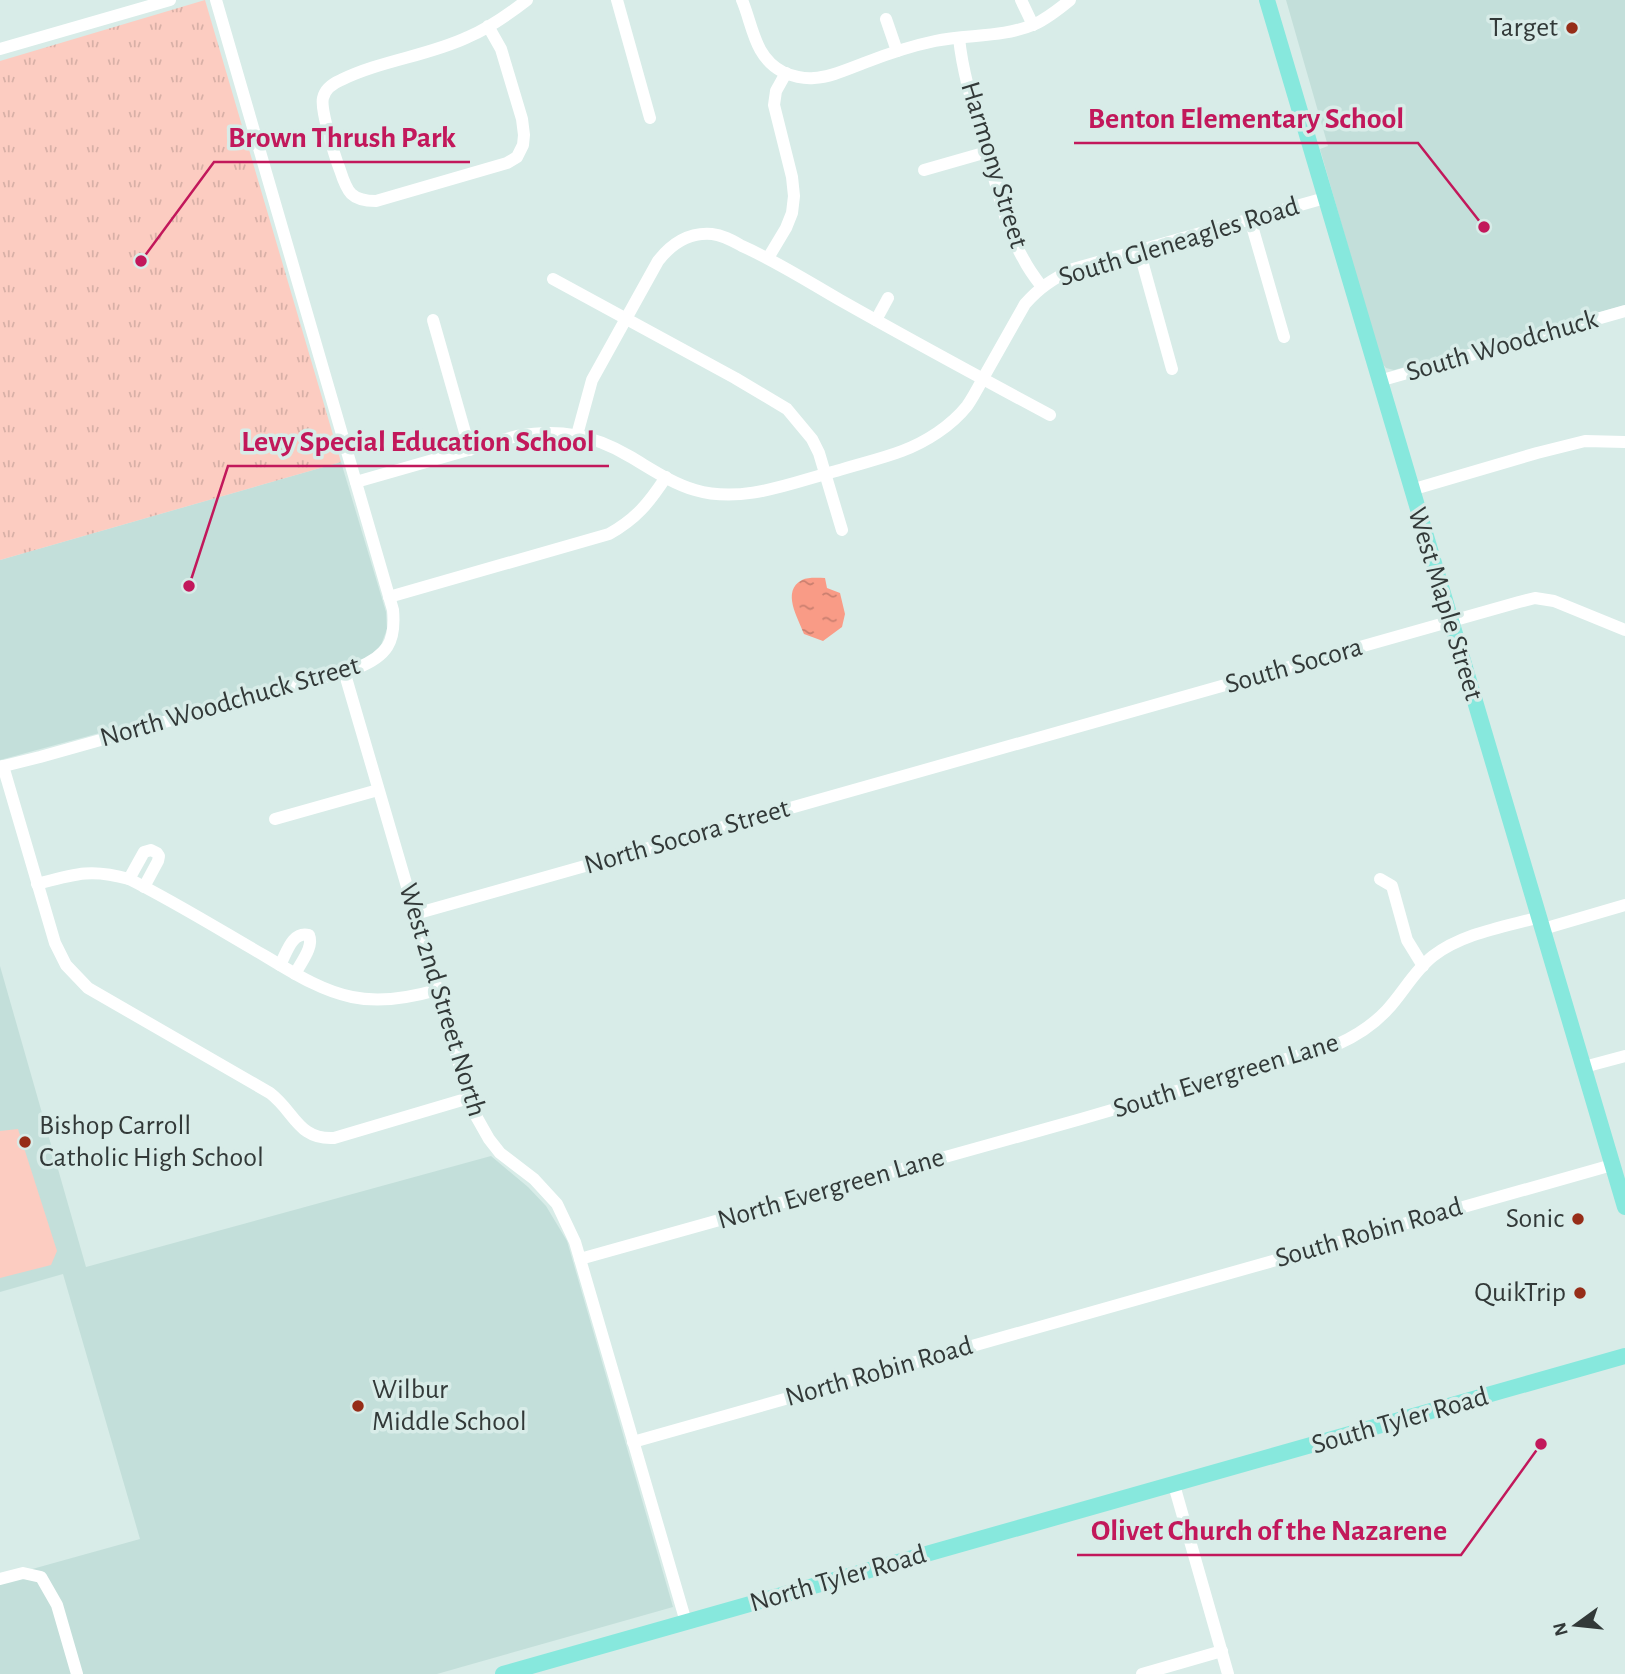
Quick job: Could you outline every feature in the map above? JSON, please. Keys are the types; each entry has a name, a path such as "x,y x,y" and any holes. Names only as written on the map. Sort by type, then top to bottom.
{"main road":[{"name":"West Maple Street","path":"1266,0 1625,1207"},
{"path":"1605,1362 1625,1345"},
{"name":"South Tyler Road","path":"1174,1485 1625,1356"},
{"name":"North Tyler Road","path":"503,1674 552,1667 686,1622 1174,1485"}],"street":[{"path":"0,49 170,0"},
{"path":"216,0 389,597 609,534 640,513 666,477"},
{"path":"617,0 650,118"},
{"path":"742,0 766,60 786,73 811,79 937,40 998,34 1033,24 1054,13 1070,0"},
{"path":"1021,0 1033,24"},
{"path":"488,26 501,49 522,119 523,145 517,157 508,163 376,201 363,201 346,190 324,116 323,98 330,86 342,79 432,52 468,38 518,3"},
{"path":"886,19 898,51"},
{"name":"Harmony Street","path":"959,38 961,58 1013,238 1042,287"},
{"path":"768,258 786,228 793,204 792,177 774,105 776,91 786,73"},
{"path":"924,170 987,152"},
{"name":"South Gleneagles Road","path":"356,482 539,432 578,435 603,442 666,477 695,490 715,494 757,492 825,474 903,451 928,439 946,426 967,406 1026,304 1042,287 1073,270 1325,198"},
{"path":"1250,219 1284,337"},
{"path":"578,435 592,380 626,318 667,249 690,235 715,234 768,258 1050,415"},
{"path":"1139,250 1172,369"},
{"path":"553,279 735,378 787,410 812,439 819,453 842,530"},
{"path":"876,320 888,298"},
{"name":"South Woodchuck","path":"1379,381 1625,311"},
{"path":"433,320 470,450"},
{"path":"1411,490 1585,441 1625,442"},
{"name":"North Woodchuck Street","path":"1,766 247,700 371,662 379,657 391,637 394,625 389,597"},
{"name":"South Socora","path":"960,760 1535,598 1554,601 1625,630"},
{"name":"West 2nd Street North","path":"344,671 469,1098 489,1139 500,1153 534,1179 557,1204 575,1242 686,1622"},
{"name":"North Socora Street","path":"415,914 960,760"},
{"path":"1,766 50,930 60,954 80,981 98,994 270,1093 299,1125 309,1134 320,1138 334,1138 469,1098"},
{"path":"275,819 378,789"},
{"path":"129,879 144,852 151,849 155,851 159,856 158,861 144,887"},
{"path":"37,884 91,873 129,879 295,974 333,992 352,997 382,999 410,997 437,990"},
{"path":"1380,879 1392,886 1408,940 1423,966"},
{"name":"South Evergreen Lane","path":"1081,1119 1338,1045 1353,1037 1387,1010 1432,957 1460,941 1476,935 1625,905"},
{"path":"280,965 296,936 303,933 309,935 310,946 295,974"},
{"path":"1584,1067 1625,1056"},
{"name":"North Evergreen Lane","path":"580,1259 1081,1119"},
{"name":"South Robin Road","path":"1126,1302 1612,1164"},
{"name":"North Robin Road","path":"633,1442 1126,1302"},
{"path":"1174,1485 1228,1674"},
{"path":"0,1579 23,1573 41,1577 57,1605 77,1674"},
{"path":"1142,1674 1222,1651"}],"shaded area":[{"path":"1286,0 1625,0 1625,305 1394,370 1386,368 1381,362 1320,149 1328,146"},
{"path":"341,462 386,612 387,629 381,645 370,656 353,664 0,760 0,560"},
{"name":"Wilbur Middle School","path":"0,966 86,1267 491,1156 528,1187 546,1206 567,1241 673,1607 437,1674 0,1674 0,1578 140,1539 63,1274 0,1292"}],"green space":[{"path":"205,0 341,462 0,560 0,61"},
{"path":"18,1129 57,1251 51,1265 0,1278 0,1131"}],"water":[{"path":"825,578 827,588 840,593 845,614 842,627 823,641 804,634 792,598 796,585 802,580"}],"place":[{"name":"Target","path":"1572,28"},
{"name":"Benton Elementary School","path":"1484,227"},
{"name":"Brown Thrush Park","path":"141,261"},
{"name":"Levy Special Education School","path":"189,586"},
{"name":"Bishop Carroll Catholic High School","path":"25,1142"},
{"name":"Sonic","path":"1578,1219"},
{"name":"QuikTrip","path":"1580,1293"},
{"name":"Wilbur Middle School","path":"358,1406"},
{"name":"Olivet Church of the Nazarene","path":"1541,1444"}]}
